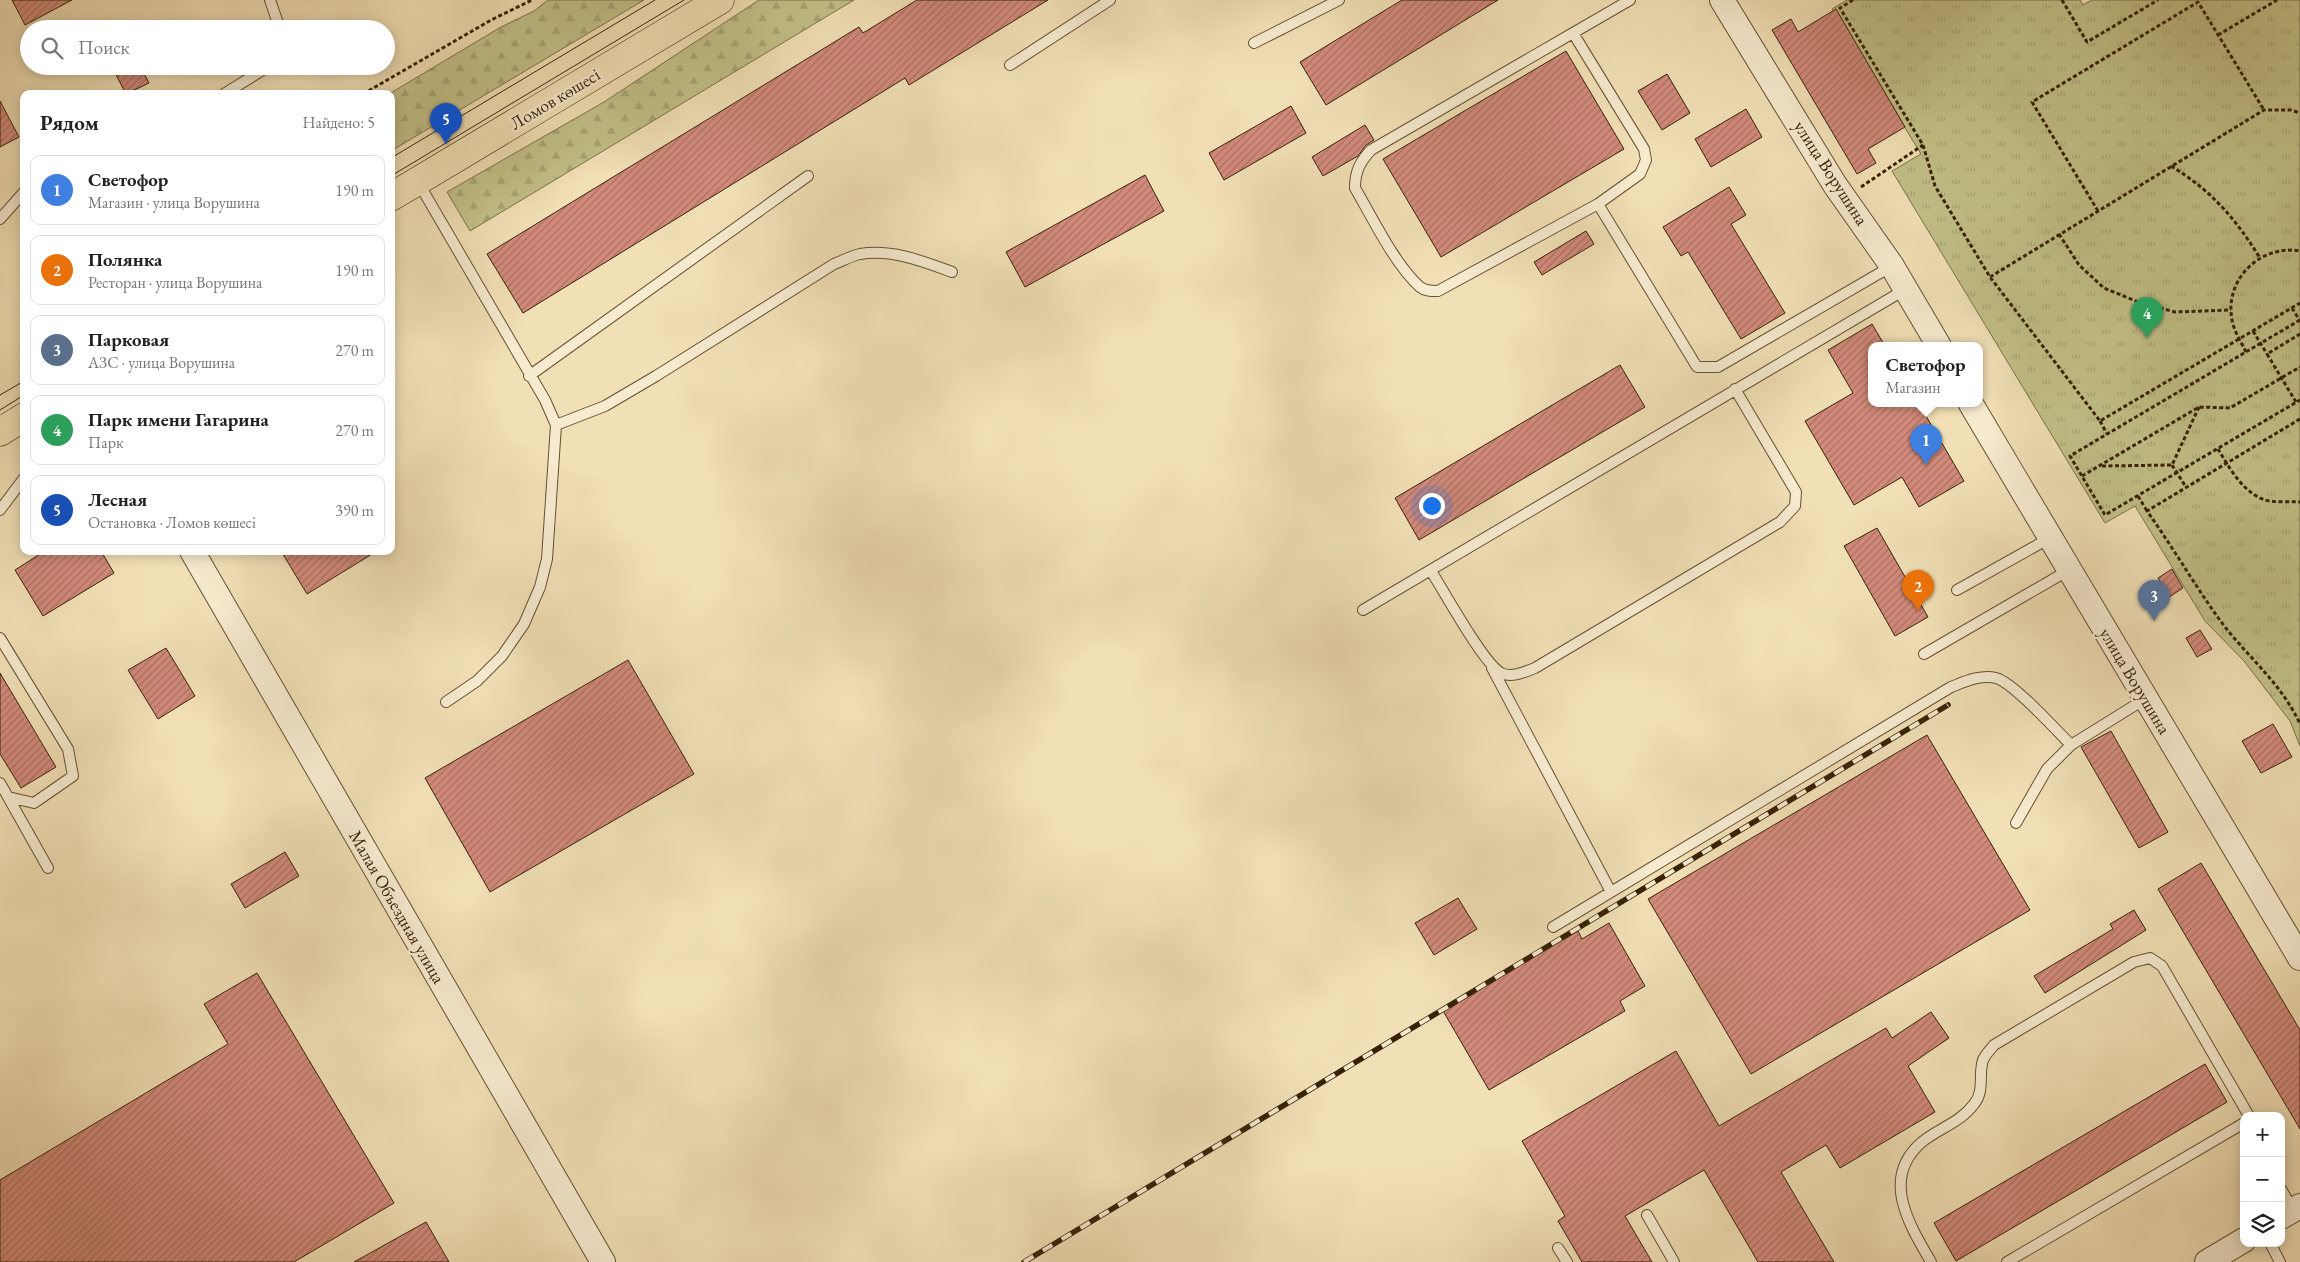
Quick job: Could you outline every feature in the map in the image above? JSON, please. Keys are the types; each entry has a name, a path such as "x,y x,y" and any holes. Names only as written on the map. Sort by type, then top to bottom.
{"main road":[{"name":"Ломов көшесі","path":"395,195 720,0"},
{"path":"0,432 20,420"}],"street":[{"name":"улица Ворушина","path":"1722,0 1845,199 1892,266 1936,342"},
{"name":"улица Ворушина","path":"1973,407 2300,958"},
{"name":"Малая Объездная улица","path":"194,555 600,1261"},
{"path":"2207,1262 2240,1242"}],"lane":[{"path":"270,0 277,20"},
{"path":"1010,64 1110,0"},
{"path":"1254,43 1339,0"},
{"path":"1573,33 1644,149 1646,160 1640,174 1598,204 1438,291 1427,291 1420,287 1391,252 1355,188 1355,176 1361,161 1371,150 1573,33 1630,0"},
{"path":"230,90 255,75"},
{"path":"530,376 808,176"},
{"path":"418,181 545,400 556,425 548,559 540,587 524,624 502,656 477,681 446,702"},
{"path":"0,219 20,196"},
{"path":"1598,204 1697,367 1706,369 1718,367 1892,266"},
{"path":"556,425 605,406 834,264 858,254 881,253 915,258 952,272"},
{"path":"1363,610 1906,289"},
{"path":"1488,662 1502,673 1517,674 1534,668 1780,522 1795,506 1796,492 1735,389"},
{"path":"0,510 20,483"},
{"path":"1957,590 2050,538"},
{"path":"1924,654 2069,570"},
{"path":"1431,571 1488,662 1611,892"},
{"path":"0,638 68,749 73,776 34,804 8,797"},
{"path":"1553,927 1951,687 1973,678 1996,678 2023,697 2071,745"},
{"path":"2016,823 2046,769 2071,745 2145,699"},
{"path":"0,783 48,868"},
{"path":"1931,1262 1908,1221 1902,1202 1901,1181 1907,1159 1923,1142 1963,1118 1976,1102 1982,1087 1983,1060 1994,1045 2134,962 2150,958 2162,966 2247,1112"},
{"path":"2007,1262 2240,1126"},
{"path":"2285,1197 2292,1211"},
{"path":"1647,1216 1674,1262"},
{"path":"2272,1247 2280,1262"},
{"path":"1558,1248 1567,1262"}],"path":[{"path":"370,90 491,20 532,0"},
{"path":"1853,0 1840,8 1923,145 1935,186 1990,276 2100,421 2107,434"},
{"path":"2062,0 2087,42 2158,0"},
{"path":"2218,35 2275,0"},
{"path":"2098,211 2032,102 2198,2 2264,110"},
{"path":"1990,276 2264,110 2291,110 2300,113"},
{"path":"1845,199 1923,145"},
{"path":"2172,166 2196,181 2221,203 2242,230 2260,258"},
{"path":"2059,234 2079,265 2104,288 2138,302 2175,312 2232,310"},
{"path":"2246,352 2232,320 2231,299 2238,280 2252,264 2269,253 2290,249 2300,251"},
{"path":"2100,421 2300,303"},
{"path":"2292,308 2300,320 2070,456 2105,516 2300,400"},
{"path":"2254,331 2296,402"},
{"path":"2267,354 2300,334"},
{"path":"2082,476 2199,407 2230,408 2300,367"},
{"path":"2172,465 2199,407"},
{"path":"2147,511 2300,419"},
{"path":"2218,449 2252,494 2266,500 2300,502"},
{"path":"2099,466 2172,465"},
{"path":"2172,465 2186,487"},
{"path":"2138,496 2219,620 2279,688 2293,709 2300,724"}],"green space":[{"path":"548,0 644,0 395,149 395,90 501,27 534,11"},
{"path":"759,0 854,0 470,231 447,192 604,102"},
{"path":"1847,0 2080,0 2083,5 2092,0 2300,0 2300,746 2290,721 2244,661 2205,621 2135,506 2105,523 1892,171 1921,154 1832,9"}],"building":[{"path":"12,0 72,0 34,20 22,20"},
{"path":"917,0 1048,0 909,85 905,78 523,313 487,254 859,27 863,33"},
{"path":"1402,0 1498,0 1326,105 1300,62"},
{"path":"1836,9 1905,127 1868,149 1876,163 1857,174 1772,30 1791,19 1798,32"},
{"path":"1566,51 1624,149 1441,257 1383,159"},
{"path":"1667,74 1690,113 1662,130 1638,91"},
{"path":"116,75 145,75 149,83 134,90 124,90"},
{"path":"0,101 19,137 0,147"},
{"path":"1291,106 1306,133 1224,180 1209,153"},
{"path":"1746,109 1762,137 1711,167 1695,139"},
{"path":"1365,125 1374,140 1366,145 1358,156 1323,176 1312,157"},
{"path":"1145,175 1164,211 1025,287 1006,252"},
{"path":"1729,187 1746,215 1731,224 1785,313 1741,339 1688,252 1681,256 1663,227"},
{"path":"1586,231 1594,244 1542,275 1534,262"},
{"path":"1872,324 1883,342 1868,342 1868,407 1921,407 1964,481 1919,507 1902,477 1854,505 1805,421 1853,393 1828,350"},
{"path":"1620,365 1645,407 1419,540 1395,498"},
{"path":"1877,528 1928,617 1895,636 1844,546"},
{"path":"39,555 103,555 114,573 43,616 15,570"},
{"path":"283,555 370,555 307,594"},
{"path":"2172,569 2183,588 2169,597 2158,578"},
{"path":"2200,630 2212,649 2197,657 2186,638"},
{"path":"166,648 195,696 158,719 128,670"},
{"path":"628,660 694,774 490,892 425,778"},
{"path":"0,673 56,767 21,788 0,754"},
{"path":"2273,724 2292,757 2261,773 2242,741"},
{"path":"2111,731 2168,832 2139,848 2081,747"},
{"path":"1927,735 2030,910 1751,1074 1648,899"},
{"path":"285,852 299,876 245,908 231,884"},
{"path":"2201,863 2300,1030 2300,1129 2158,889"},
{"path":"1458,898 1477,929 1434,955 1415,923"},
{"path":"2134,910 2146,930 2045,993 2034,976 2113,929 2110,924"},
{"path":"1609,923 1645,986 1620,1001 1625,1011 1489,1090 1442,1009 1578,931 1582,939"},
{"path":"257,973 394,1203 294,1262 0,1262 0,1180 228,1044 204,1004"},
{"path":"1931,1012 1949,1038 1908,1066 1935,1112 1840,1168 1826,1145 1781,1172 1834,1262 1758,1262 1704,1170 1625,1216 1652,1262 1582,1262 1558,1221 1565,1216 1522,1141 1676,1051 1719,1126 1886,1028 1892,1038"},
{"path":"2205,1064 2227,1102 1956,1261 1934,1223"},
{"path":"426,1222 449,1262 354,1262"}],"tram line":[{"path":"395,156 655,0"},
{"path":"395,174 684,0"},
{"path":"0,395 20,383"},
{"path":"0,410 20,398"}],"railway":[{"path":"1024,1262 1948,705"}],"place":[{"name":"Лесная","path":"446,144"},
{"name":"Парк имени Гагарина","path":"2147,338"},
{"name":"Светофор","path":"1926,465"},
{"name":"Полянка","path":"1918,611"},
{"name":"Парковая","path":"2154,621"}]}
